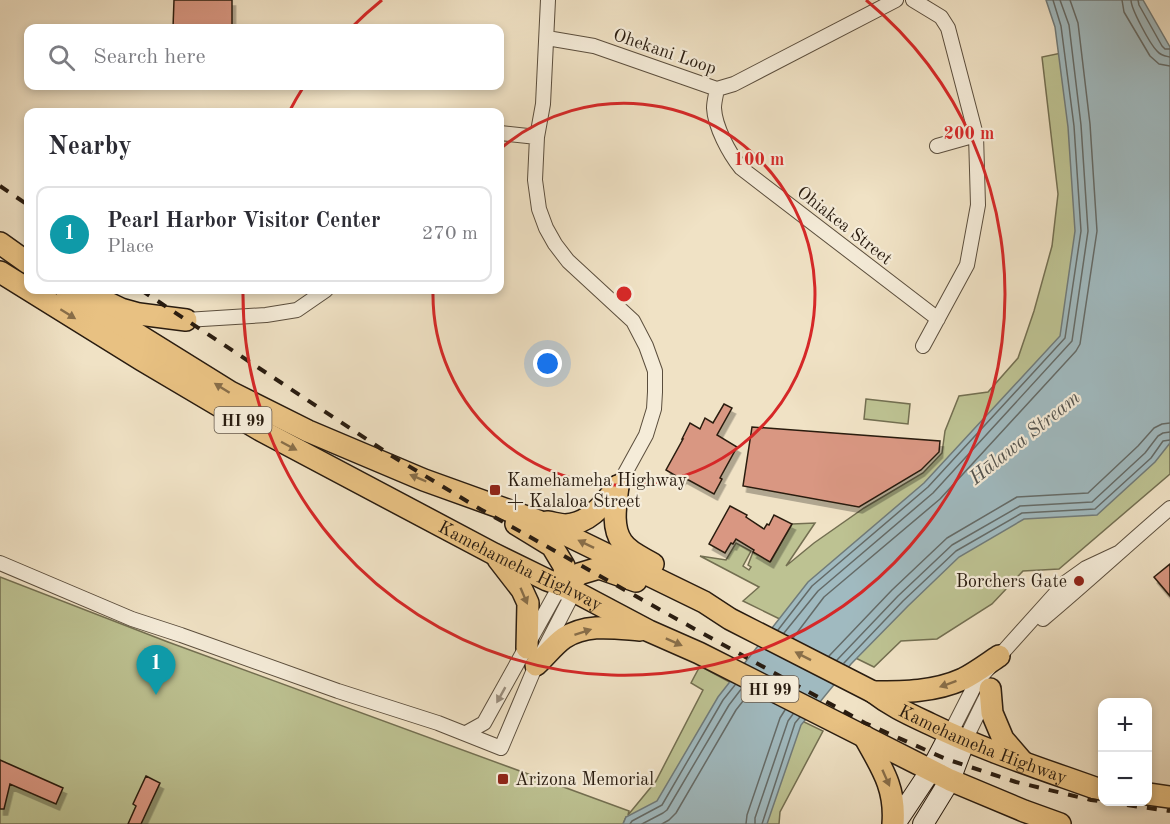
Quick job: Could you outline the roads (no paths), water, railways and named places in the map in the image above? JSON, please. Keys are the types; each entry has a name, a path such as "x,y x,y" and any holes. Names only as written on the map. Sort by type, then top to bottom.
{"main road":[{"path":"0,243 24,260"},
{"name":"Kamehameha Highway","path":"0,272 24,287"},
{"name":"Kamehameha Highway","path":"36,294 262,431 494,554 566,587 649,631 699,653 941,775 1060,824"},
{"name":"Kamehameha Highway","path":"72,294 230,393 308,431 424,480 538,521 704,602 730,619 957,737 1025,764 1098,788"},
{"path":"89,294 121,309 150,316 186,320"},
{"path":"538,521 565,525 580,522 597,512 618,486"},
{"path":"618,486 616,528 622,543 637,555 676,576 704,602"},
{"path":"473,499 552,546 564,566 566,587"},
{"path":"494,554 522,590 528,603 531,656 564,638 598,627 649,631"},
{"path":"566,587 579,574 598,568 637,582 675,589"},
{"path":"864,687 906,692 937,688 964,678 1006,649"},
{"path":"990,689 992,713 1003,739 1025,764"},
{"path":"864,736 889,782 895,807 894,824"},
{"path":"1152,795 1170,797"}],"street":[{"path":"548,0 543,104 537,137 535,180 539,209 546,228 568,261 633,321 646,346 655,371 654,409 646,435 618,486"},
{"name":"Ohekani Loop","path":"547,38 594,46 717,89 734,84 896,0"},
{"path":"912,0 940,17 948,28 976,135 978,205 967,265 923,346"},
{"name":"Ohiakea Street","path":"717,89 714,108 721,133 731,155 741,168 938,320"},
{"path":"504,133 537,137"},
{"path":"937,146 976,135"},
{"path":"186,320 266,315 297,310 321,294"},
{"path":"923,824 977,681 1006,649 1084,585 1170,508"},
{"path":"0,563 132,619 338,692 466,733 501,748 531,656 555,595 566,587 569,601 531,656 484,723 466,733"},
{"path":"957,737 990,689 1006,649"},
{"path":"894,824 941,775"}],"water":[{"name":"Hālawa Stream","path":"1046,0 1143,0 1170,47 1170,443 1155,462 1097,515 1024,519 959,557 851,664 801,725 767,824 623,824 626,817 657,801 718,697 808,582 924,483 1060,336 1075,231 1068,127 1055,27"}],"railway":[{"path":"0,186 24,202"},
{"path":"147,294 392,456 480,509 865,723 946,759 1016,782 1091,800 1170,811"}],"place":[{"name":"Kamehameha Highway + Kalaloa Street","path":"495,490"},
{"name":"Borchers Gate","path":"1079,581"},
{"name":"Pearl Harbor Visitor Center","path":"156,695"},
{"name":"Arizona Memorial","path":"503,779"}]}
